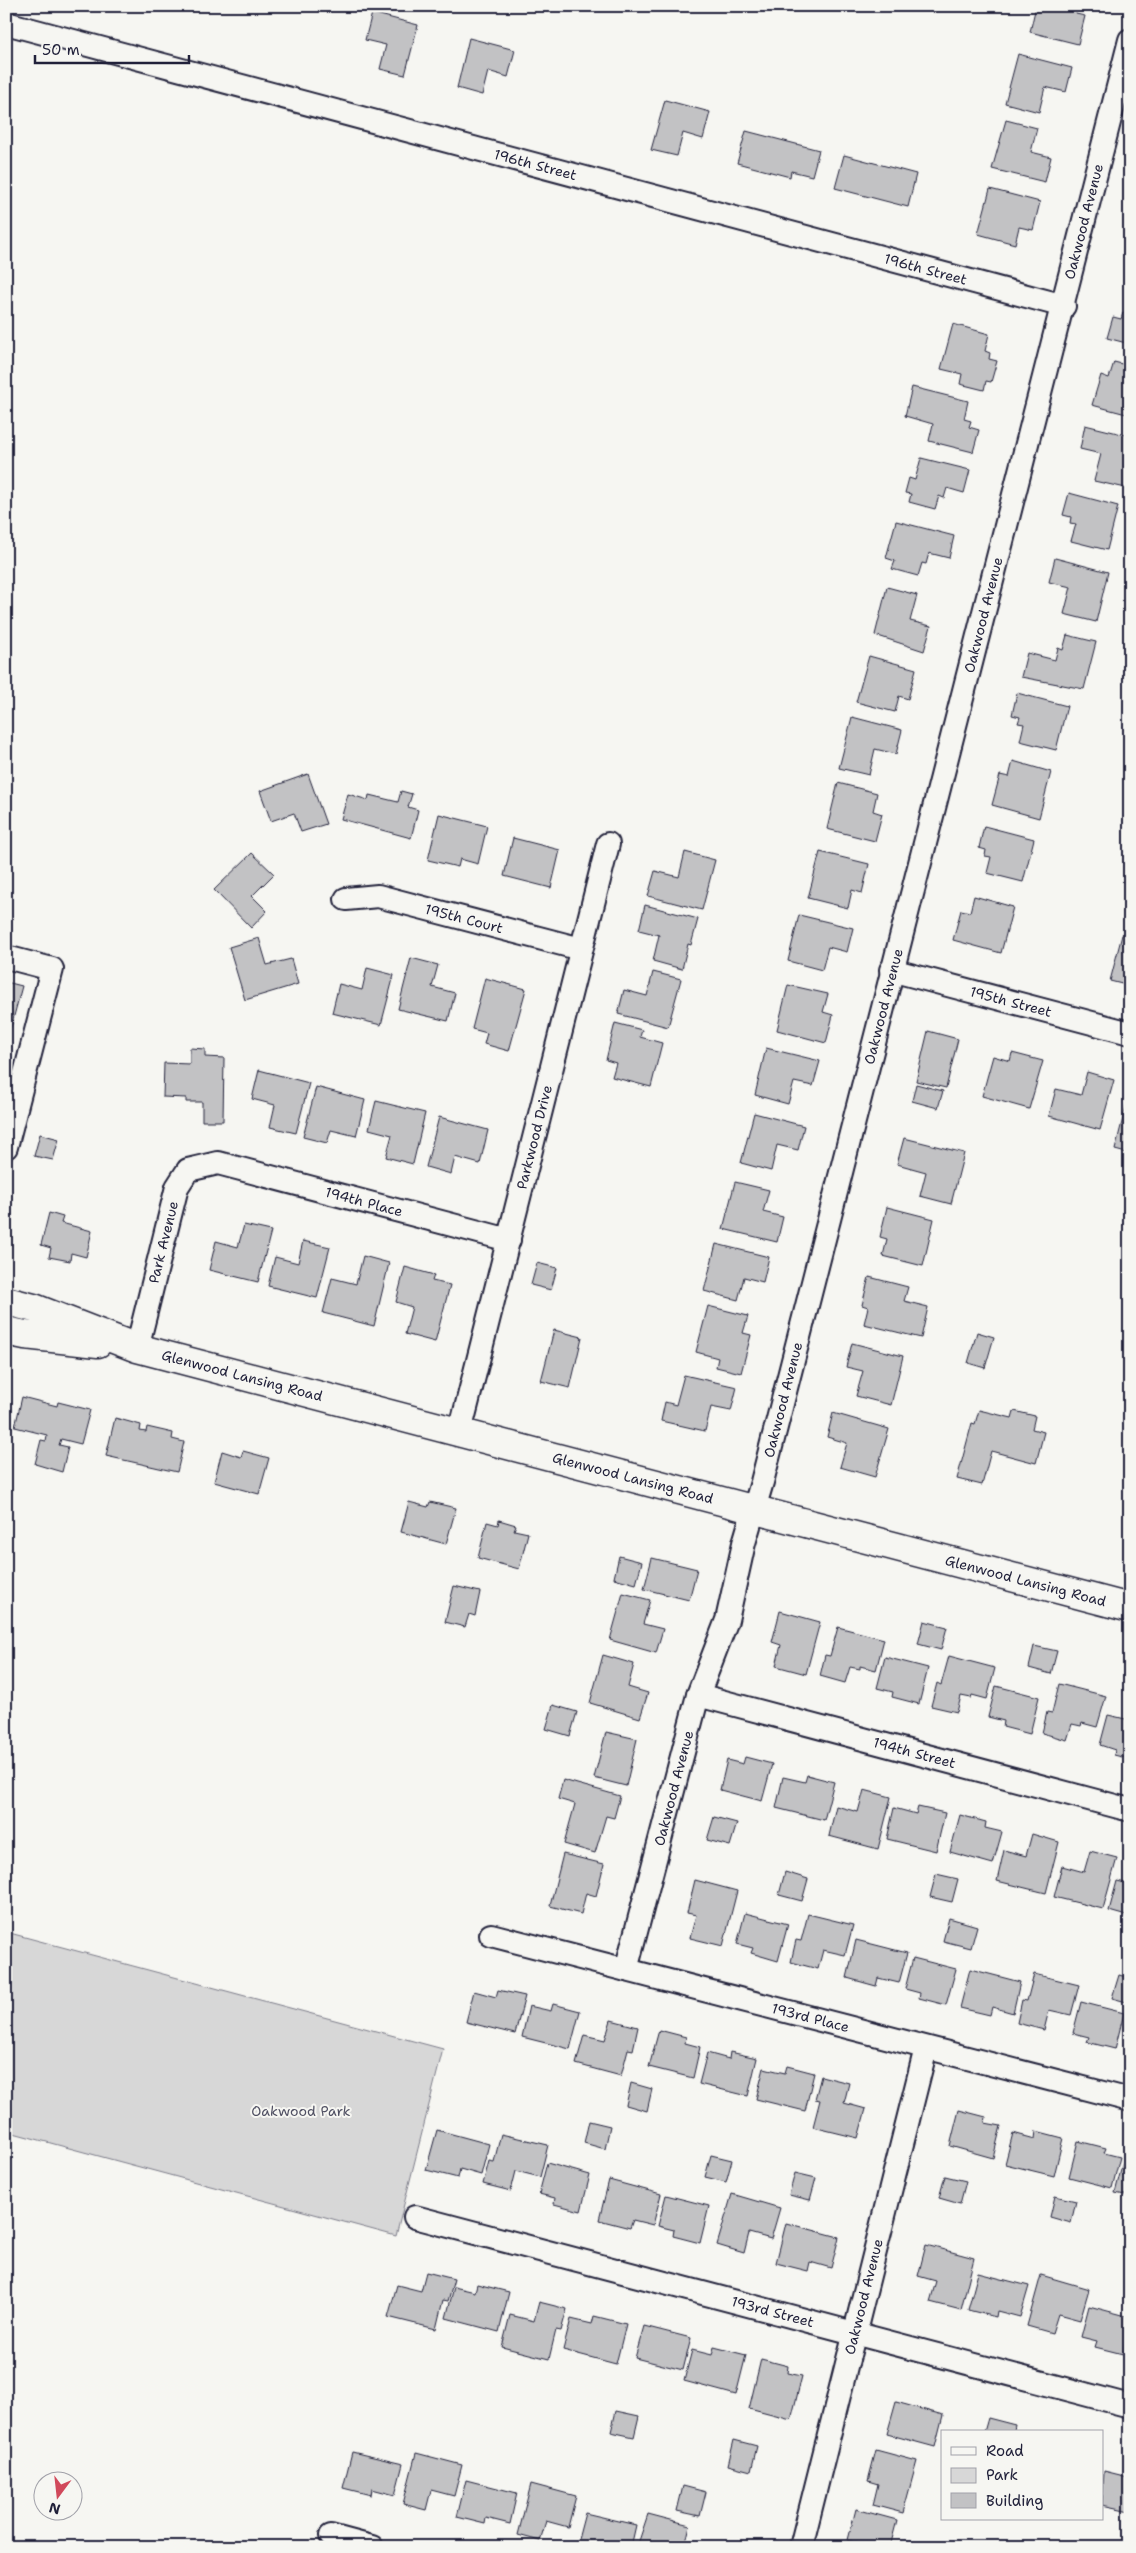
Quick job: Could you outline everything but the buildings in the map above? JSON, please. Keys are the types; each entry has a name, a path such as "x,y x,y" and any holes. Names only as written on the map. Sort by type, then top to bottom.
{"main road":[{"name":"Glenwood Lansing Road","path":"6,1301 34,1308 137,1348 1130,1608"},
{"name":"Glenwood Lansing Road","path":"6,1331 25,1335 137,1348"}],"street":[{"name":"196th Street","path":"6,23 1064,306"},
{"name":"Oakwood Avenue","path":"626,1970 698,1695 727,1620 744,1543 755,1509 891,970 1064,306 1130,40"},
{"name":"Parkwood Drive","path":"460,1432 608,844"},
{"name":"195th Court","path":"346,899 378,896 582,949"},
{"path":"6,957 52,969 6,1147"},
{"name":"195th Street","path":"891,970 1130,1033"},
{"name":"194th Place","path":"218,1164 509,1240"},
{"name":"Park Avenue","path":"137,1348 177,1187 188,1170 218,1164"},
{"name":"194th Street","path":"698,1695 1130,1810"},
{"name":"193rd Place","path":"491,1935 1130,2100"},
{"name":"Oakwood Avenue","path":"801,2547 926,2048"},
{"name":"193rd Street","path":"414,2217 1130,2406"},
{"path":"331,2536 372,2547"}],"green space":[{"name":"Oakwood Park","path":"6,1932 443,2049 396,2236 6,2131"}]}
